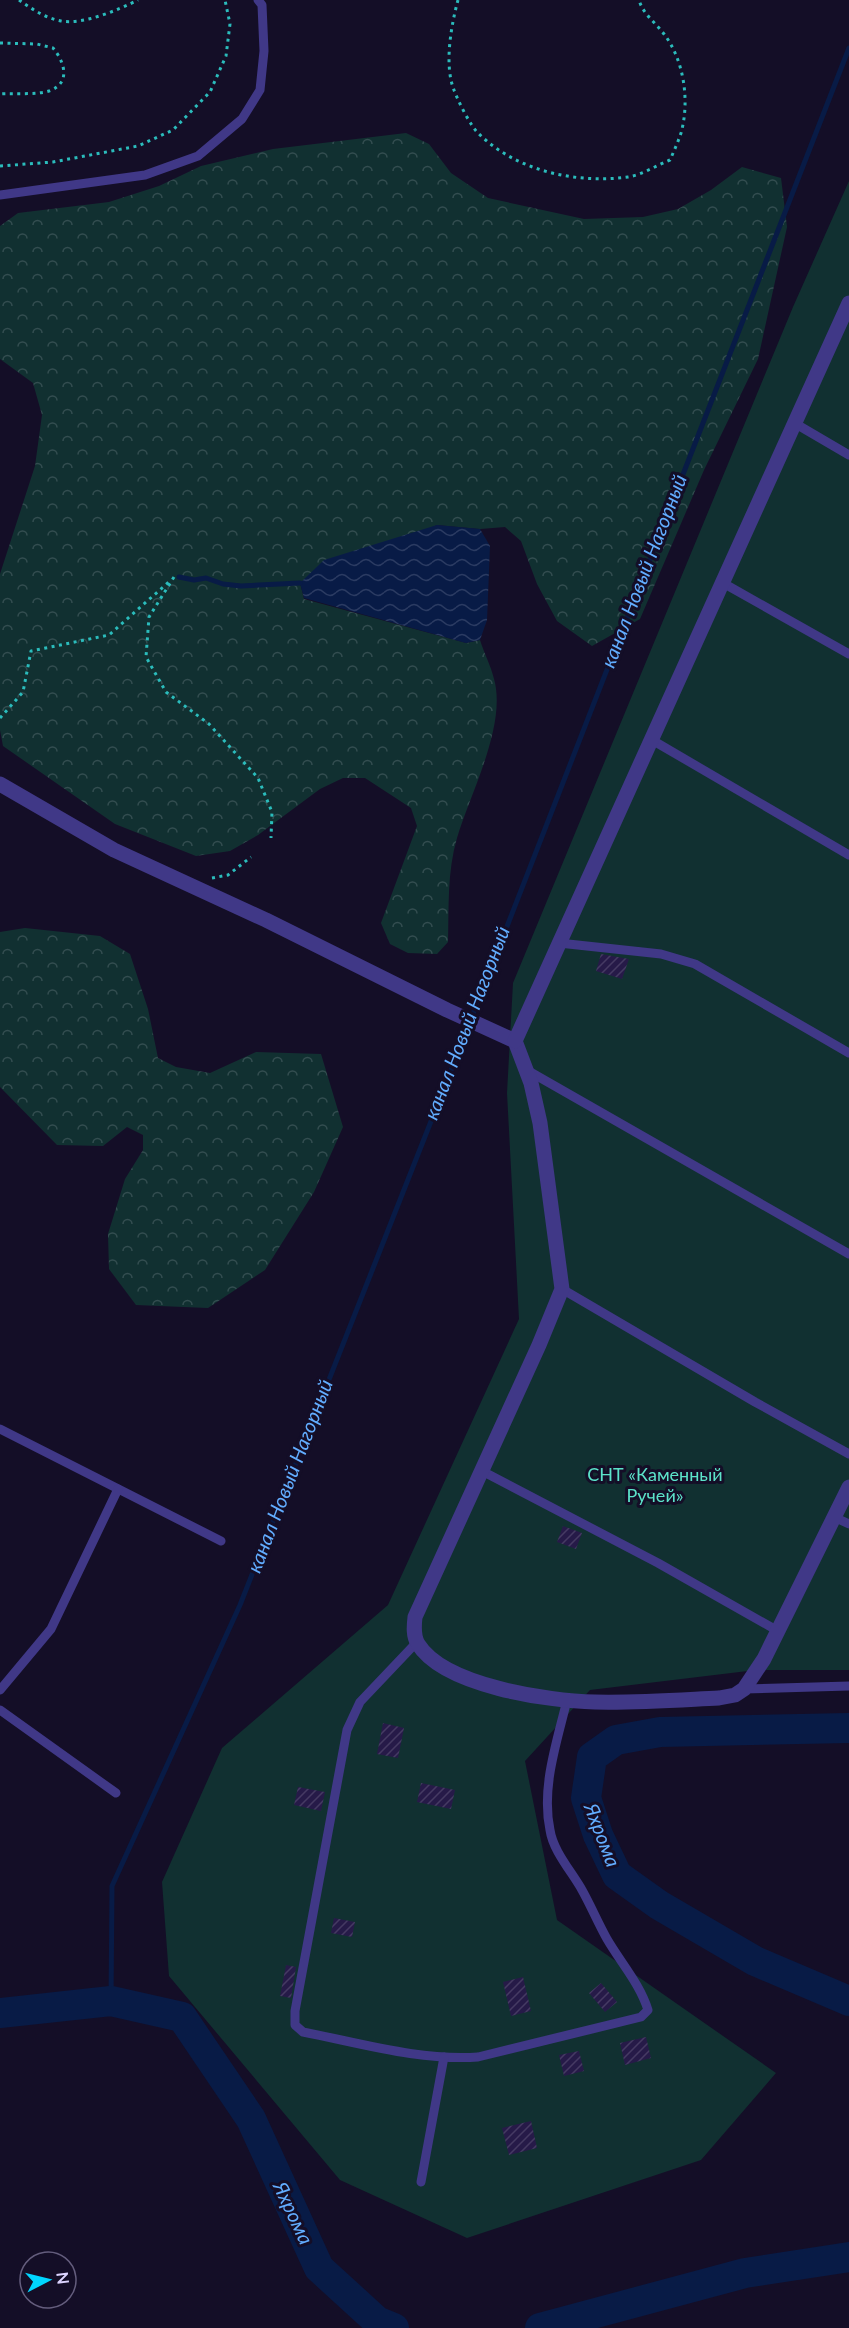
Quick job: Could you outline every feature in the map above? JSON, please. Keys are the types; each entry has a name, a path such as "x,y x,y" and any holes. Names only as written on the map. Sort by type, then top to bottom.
{"street":[{"path":"849,303 515,1041 531,1083 540,1123 562,1289 539,1345 415,1617 413,1629 416,1643 430,1658 467,1680 539,1697 594,1702 719,1698 735,1695 744,1689 764,1659 849,1487"},
{"path":"0,784 114,850 515,1041"}],"lane":[{"path":"0,195 145,175 198,156 242,119 260,90 264,51 262,5 258,0"},
{"path":"796,424 849,455"},
{"path":"723,583 849,654"},
{"path":"652,740 849,855"},
{"path":"560,943 661,954 694,964 849,1053"},
{"path":"525,1069 849,1254"},
{"path":"562,1289 849,1454"},
{"path":"0,1430 221,1541"},
{"path":"482,1471 658,1563 778,1630"},
{"path":"0,1690 51,1629 118,1489"},
{"path":"834,1517 849,1524"},
{"path":"416,1643 360,1702 347,1730 295,2011 295,2025 303,2032 444,2057 478,2056 641,2017 648,2010 644,1997 607,1939 582,1890 552,1840 549,1830 547,1798 551,1768 567,1700"},
{"path":"744,1689 849,1686"},
{"path":"0,1710 116,1793"},
{"path":"421,2182 444,2057"}],"path":[{"path":"19,0 36,12 60,21 72,22 102,15 138,0"},
{"path":"0,166 53,162 138,146 173,130 210,92 226,56 230,24 225,0"},
{"path":"458,0 451,24 450,59 453,89 477,133 510,158 560,176 597,178 630,177 670,160 681,132 685,100 681,65 665,35 642,9 639,0"},
{"path":"0,43 37,44 54,48 63,61 64,76 60,84 49,91 0,94"},
{"path":"0,718 23,692 31,651 109,635 174,577 149,617 146,657 166,692 209,723 258,778 272,812 271,838"},
{"path":"184,882 228,875 251,857"}],"green space":[{"path":"406,133 429,144 451,173 488,198 584,219 643,217 678,209 711,190 742,167 781,178 787,227 758,359 704,470 640,619 592,646 557,621 537,584 521,541 505,527 480,529 437,525 300,583 304,599 466,643 480,640 491,669 497,697 496,717 485,759 457,838 449,890 448,942 437,954 408,953 390,944 381,923 417,826 411,808 365,778 343,778 320,789 258,835 230,851 196,856 115,824 3,746 0,730 0,574 35,466 42,415 33,383 0,359 0,226 18,213 109,202 159,186 201,166 273,149"},
{"name":"СНТ «Каменный Ручей»","path":"849,181 849,1670 756,1670 590,1690 525,1761 557,1920 776,2073 701,2160 467,2238 340,2180 169,1976 162,1882 222,1748 388,1605 519,1319 507,1093 513,983 793,307"},
{"path":"25,928 100,936 130,954 148,1009 158,1058 176,1067 210,1073 256,1052 321,1054 343,1127 314,1192 265,1270 208,1308 136,1305 109,1269 108,1234 125,1179 143,1150 143,1135 127,1127 103,1146 57,1145 0,1087 0,932"}],"water":[{"path":"437,525 480,529 490,546 487,620 480,640 466,643 304,598 300,583 324,560"}],"building":[{"path":"601,954 629,959 622,979 596,971"},
{"path":"563,1526 582,1533 576,1549 557,1542"},
{"path":"383,1723 404,1728 398,1758 377,1754"},
{"path":"421,1783 455,1790 451,1809 417,1802"},
{"path":"298,1787 325,1792 321,1811 294,1805"},
{"path":"334,1918 355,1922 352,1937 331,1933"},
{"path":"286,1965 296,1967 291,1998 280,1996"},
{"path":"523,1977 531,2011 511,2016 503,1982"},
{"path":"601,1983 617,2002 605,2012 589,1993"},
{"path":"646,2037 651,2058 625,2065 620,2043"},
{"path":"579,2051 584,2071 564,2076 559,2055"},
{"path":"531,2121 537,2148 509,2155 502,2128"}],"waterway":[{"name":"канал Новый Нагорный","path":"111,2001 112,1886 240,1605 849,48"},
{"path":"179,577 194,580 206,578 223,584 241,586 300,583"},
{"name":"Яхрома","path":"849,1728 660,1732 616,1740 592,1757 586,1798 598,1835 617,1875 659,1905 755,1961 849,2001"},
{"name":"Яхрома","path":"0,2013 111,2001 182,2017 251,2119 319,2268 377,2321 394,2328"},
{"name":"Яхрома","path":"540,2328 745,2273 849,2257"}]}
